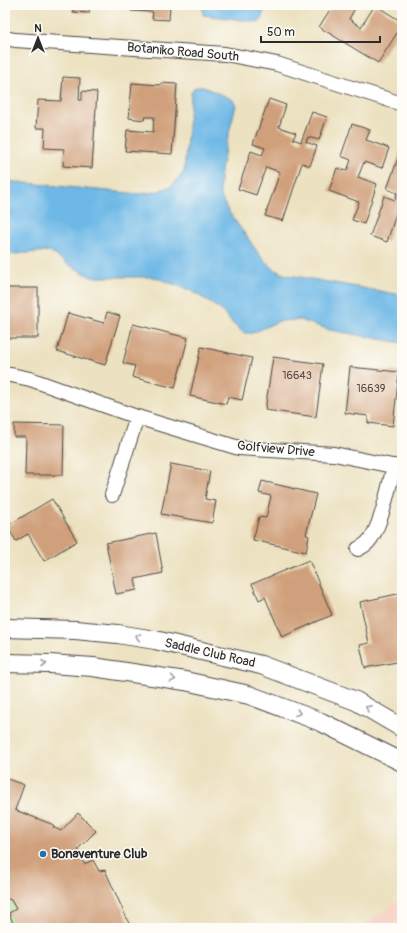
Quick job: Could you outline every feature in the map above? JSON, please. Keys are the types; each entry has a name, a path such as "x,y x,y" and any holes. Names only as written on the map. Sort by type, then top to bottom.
{"street":[{"name":"Botaniko Road South","path":"5,38 15,40 225,54 277,64 402,104"},
{"name":"Golfview Drive","path":"5,375 11,374 30,379 137,417 239,448 334,454 398,467 374,534 368,542 358,549"},
{"path":"112,495 137,417"},
{"name":"Saddle Club Road","path":"5,628 75,630 118,634 155,640 261,665 356,701 402,728"},
{"path":"5,663 93,667 186,681 249,695 321,722 402,762"}],"shaded area":[{"path":"402,898 402,928 359,928"}],"green space":[{"path":"5,898 11,900 16,909 9,913 15,928 5,928"}],"water":[{"path":"203,5 266,5 260,22 203,15"},
{"path":"195,87 203,87 232,99 236,105 222,165 220,178 221,196 232,217 258,253 271,267 283,274 402,295 402,343 330,330 300,320 279,321 253,333 244,333 233,324 221,310 192,291 154,277 91,277 66,263 50,251 5,255 5,181 139,194 156,192 172,186 184,172 191,93"}],"building":[{"path":"73,5 90,5 89,13 73,12"},
{"path":"131,5 170,5 169,20 152,19 153,12 131,11"},
{"path":"333,5 357,5 349,19 361,27 375,5 402,22 402,25 378,63 319,27"},
{"path":"63,77 80,78 79,100 82,100 82,91 97,92 92,168 63,166 64,149 44,148 45,128 36,128 38,100 61,101"},
{"path":"132,83 160,85 161,83 177,84 172,154 125,151 127,130 153,132 154,117 145,117 144,120 129,118"},
{"path":"269,99 286,105 279,127 296,133 293,139 301,142 312,112 327,117 319,140 308,137 306,142 317,146 310,166 302,163 283,221 265,216 280,172 266,167 256,195 238,189 251,151 262,155 265,148 253,144"},
{"path":"352,124 370,130 366,140 389,148 382,168 364,162 358,177 377,184 364,224 352,220 359,202 329,191 337,168 347,171 351,160 341,156"},
{"path":"402,147 402,213 397,211 387,242 370,236 384,196 395,200 397,193 387,189"},
{"path":"5,288 38,288 38,338 5,338"},
{"path":"107,312 120,316 105,365 57,351 68,313 104,323"},
{"path":"133,324 188,338 175,388 132,377 135,366 123,363"},
{"path":"201,347 252,358 242,400 228,397 226,404 190,396"},
{"path":"273,357 323,364 316,417 265,410"},
{"path":"350,367 399,372 393,426 368,423 368,416 345,413"},
{"path":"14,424 64,425 63,475 25,475 26,437 14,437"},
{"path":"171,464 210,471 205,499 216,501 212,523 161,514"},
{"path":"262,481 316,494 306,535 309,536 306,552 253,540 259,517 266,518 271,496 259,493"},
{"path":"52,499 77,541 44,561 28,534 16,541 7,526"},
{"path":"156,533 163,573 135,579 137,590 116,594 106,543"},
{"path":"309,560 332,615 282,637 265,597 259,600 252,584"},
{"path":"402,593 402,661 365,668 360,645 369,643 360,602"},
{"name":"Bonaventure Club","path":"5,778 24,785 15,810 54,825 53,827 61,831 78,813 96,831 78,849 84,864 93,860 99,871 105,870 131,928 15,928 9,913 16,909 11,900 5,898"}],"place":[{"name":"Bonaventure Club","path":"43,854"}]}
